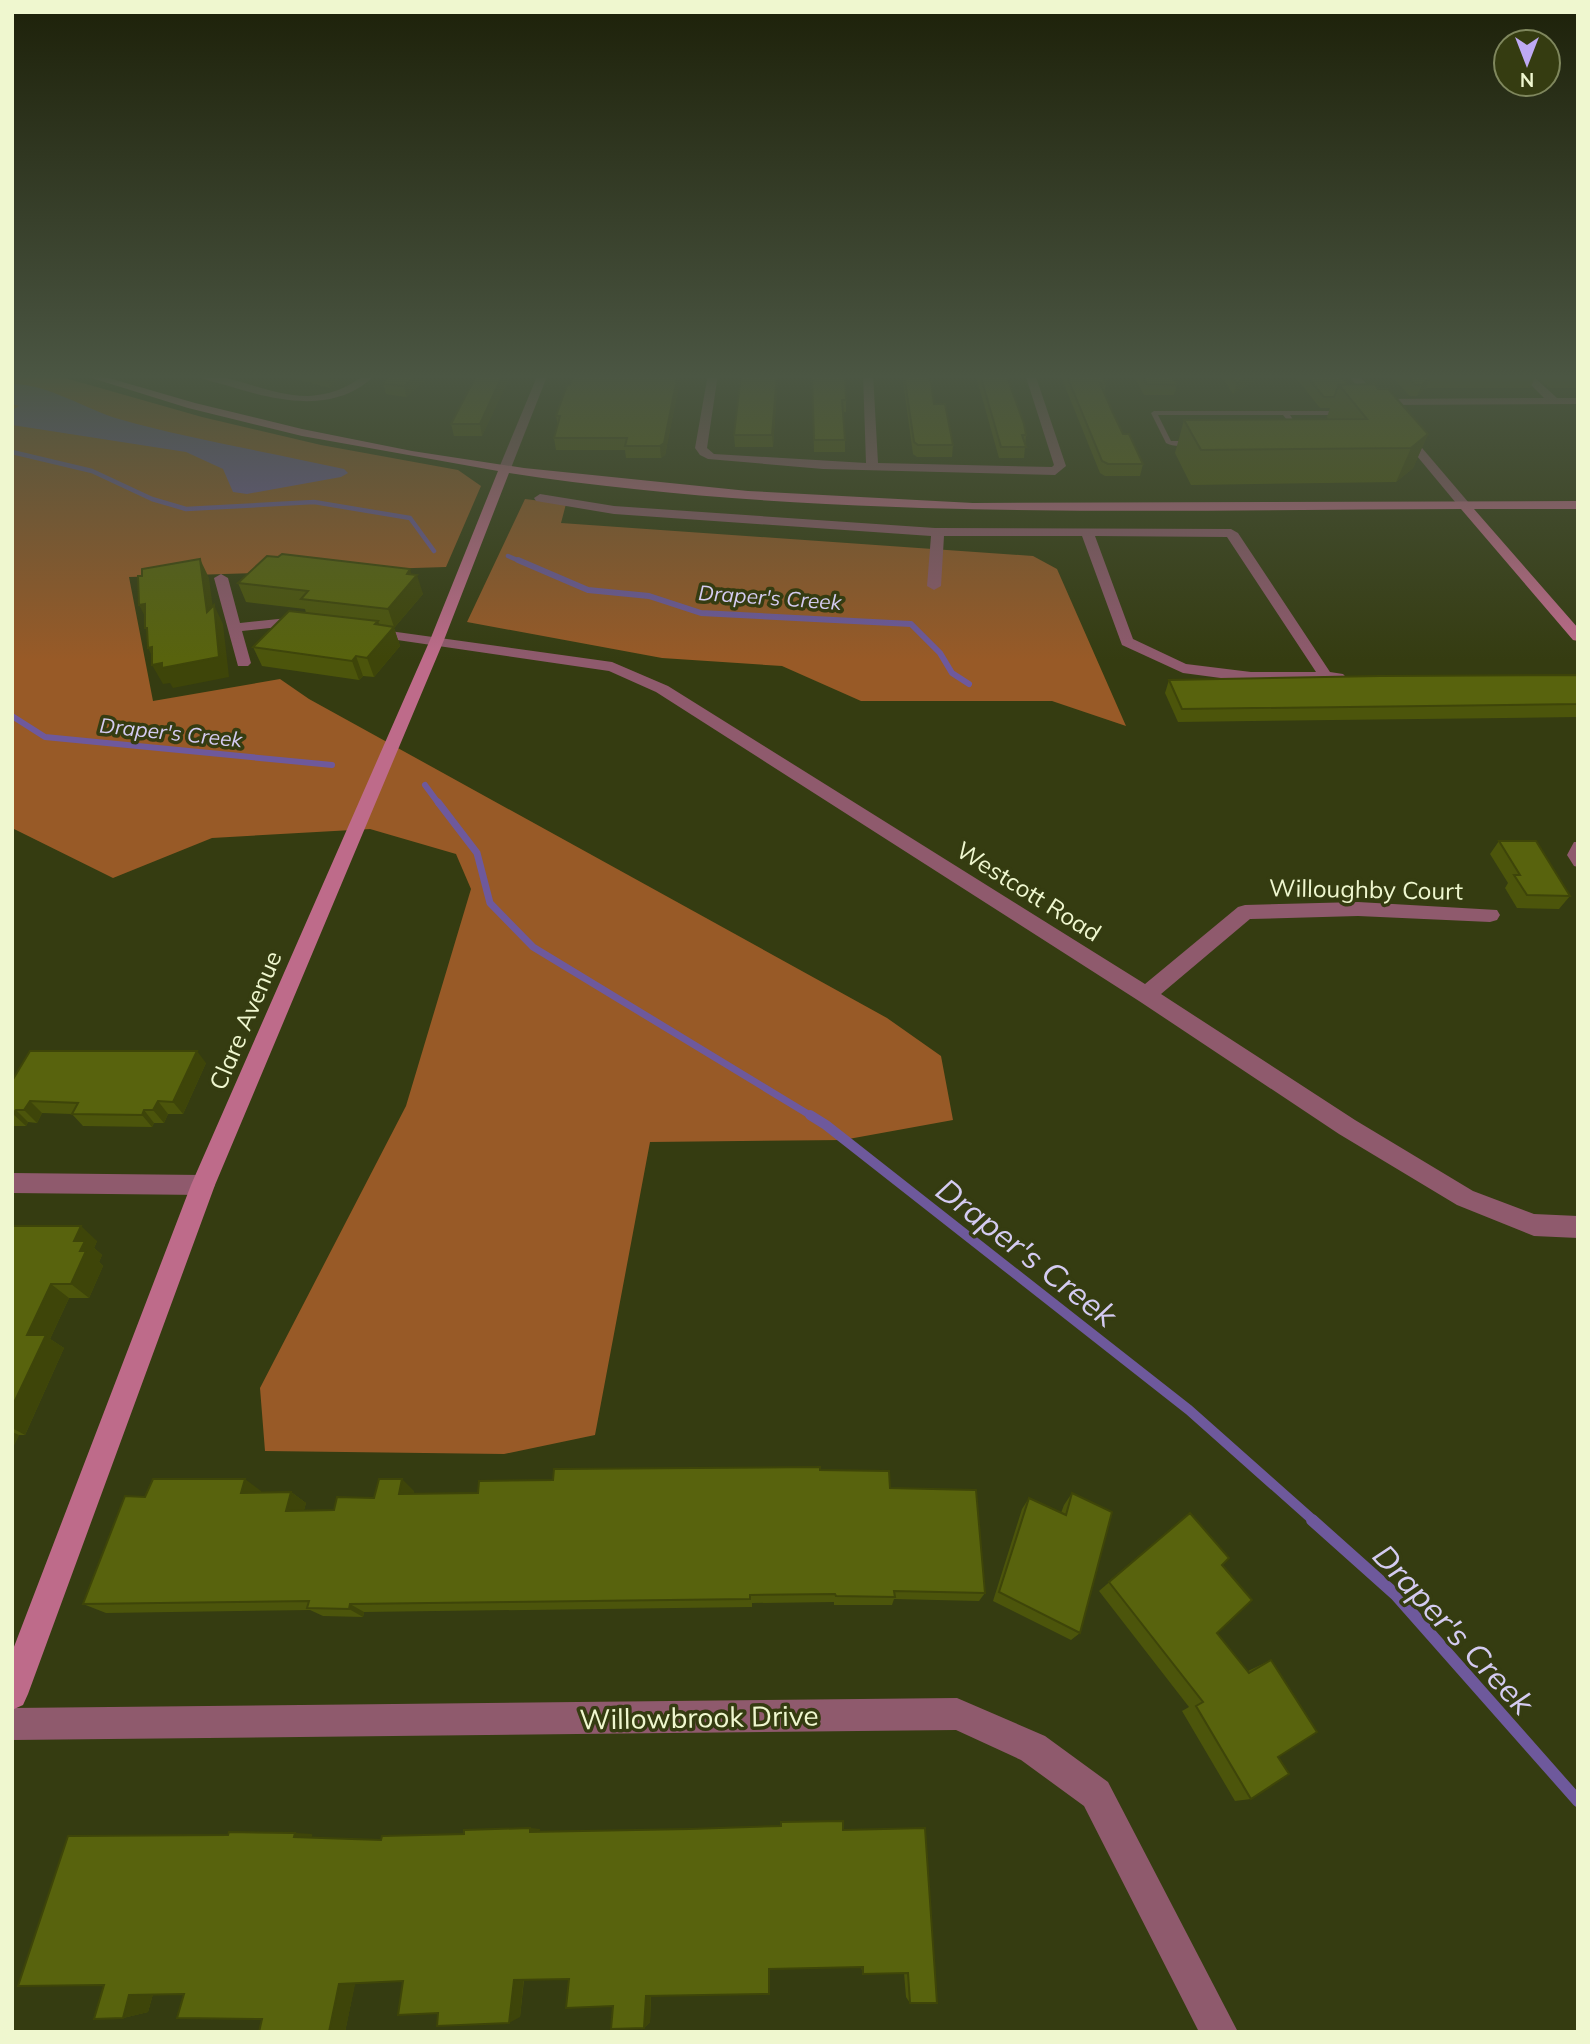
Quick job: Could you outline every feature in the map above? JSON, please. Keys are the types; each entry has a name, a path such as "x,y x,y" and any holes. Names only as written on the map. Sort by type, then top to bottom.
{"main road":[{"name":"Clare Avenue","path":"12,1693 204,1185 436,640 504,469"},
{"path":"517,469 696,490 877,503 986,507 1578,505"},
{"path":"1465,506 1578,636"}],"street":[{"path":"1020,469 1058,469"},
{"path":"1433,469 1465,506"},
{"path":"540,498 614,510 938,533 1231,533 1323,671"},
{"path":"934,586 938,533"},
{"path":"1087,533 1127,642 1183,668 1251,677 1360,677"},
{"path":"221,578 243,663"},
{"path":"234,628 288,622 315,625"},
{"name":"Westcott Road","path":"356,630 612,667 662,689 1146,995 1347,1127 1465,1198 1534,1224 1578,1227"},
{"name":"Willoughby Court","path":"1146,995 1245,912 1358,909 1490,915"},
{"path":"12,1183 204,1185"},
{"name":"Willowbrook Drive","path":"12,1724 957,1714 1033,1748 1096,1794 1219,2032"}],"lane":[{"path":"1578,845 1572,855 1578,863"}],"shaded area":[{"path":"12,469 458,470 481,486 446,567 129,577 153,701 280,679 309,699 887,1018 941,1056 953,1120 843,1140 650,1142 595,1435 504,1454 265,1451 260,1388 406,1106 471,889 456,854 370,829 212,838 113,878 12,828"},
{"path":"223,469 344,469 348,473 341,477 247,494 233,492"},
{"path":"525,499 566,504 561,523 1033,556 1057,569 1126,726 1052,701 861,701 782,666 662,658 467,622"}],"building":[{"path":"282,554 410,569 407,574 417,575 388,609 301,599 308,591 238,583 267,556 278,557"},
{"path":"200,559 207,612 214,605 219,657 162,668 162,663 152,665 152,647 148,648 145,628 145,604 139,605 138,576 142,576 142,569"},
{"path":"289,611 378,621 375,624 394,627 367,658 356,656 352,661 253,647"},
{"path":"1578,675 1578,704 1182,709 1169,680 1379,676"},
{"path":"1499,841 1536,841 1570,896 1527,895 1514,875 1520,875"},
{"path":"30,1051 197,1051 173,1102 158,1101 153,1110 144,1110 142,1115 72,1114 78,1103 30,1101 24,1110 16,1110 12,1114 12,1081"},
{"path":"12,1226 81,1226 74,1241 85,1241 80,1251 86,1251 71,1284 51,1284 27,1335 46,1335 12,1407"},
{"path":"820,1467 820,1470 889,1471 890,1488 976,1490 985,1593 894,1591 895,1597 835,1594 750,1595 750,1599 350,1604 349,1609 307,1608 309,1601 83,1604 125,1496 145,1497 153,1479 245,1479 241,1493 291,1492 286,1511 334,1510 337,1497 374,1498 379,1479 402,1479 399,1494 478,1493 479,1481 553,1480 554,1469"},
{"path":"1072,1493 1112,1512 1080,1633 999,1592 1029,1498 1066,1515"},
{"path":"1190,1513 1229,1558 1222,1565 1252,1600 1217,1633 1249,1673 1271,1660 1317,1732 1278,1757 1289,1774 1251,1799 1196,1706 1203,1702 1109,1582"},
{"path":"843,1821 843,1830 925,1828 937,2003 910,2003 908,1973 863,1974 863,1967 769,1969 769,1994 646,1996 644,2028 611,2029 613,2006 566,2008 569,1979 514,1980 509,2023 437,2026 438,2013 398,2015 403,1981 339,1984 329,2032 259,2032 262,2019 177,2018 184,1994 129,1995 123,2018 94,2019 104,1985 18,1986 68,1836 228,1835 229,1832 295,1833 294,1837 381,1840 382,1836 464,1834 464,1830 530,1828 530,1832 689,1829 781,1826 781,1822"}],"waterway":[{"name":"Draper's Creek","path":"85,469 152,499 186,509 314,502 410,518 434,551"},
{"name":"Draper's Creek","path":"508,556 522,562"},
{"name":"Draper's Creek","path":"518,560 588,590 649,596 701,613 911,624 940,653 952,673 969,684"},
{"name":"Draper's Creek","path":"12,716 45,737 332,765"},
{"name":"Draper's Creek","path":"425,785 439,804"},
{"name":"Draper's Creek","path":"438,802 477,853 490,903 533,947 813,1117"},
{"name":"Draper's Creek","path":"810,1115 1189,1410 1314,1521"},
{"name":"Draper's Creek","path":"1312,1520 1396,1595 1578,1801"}]}
